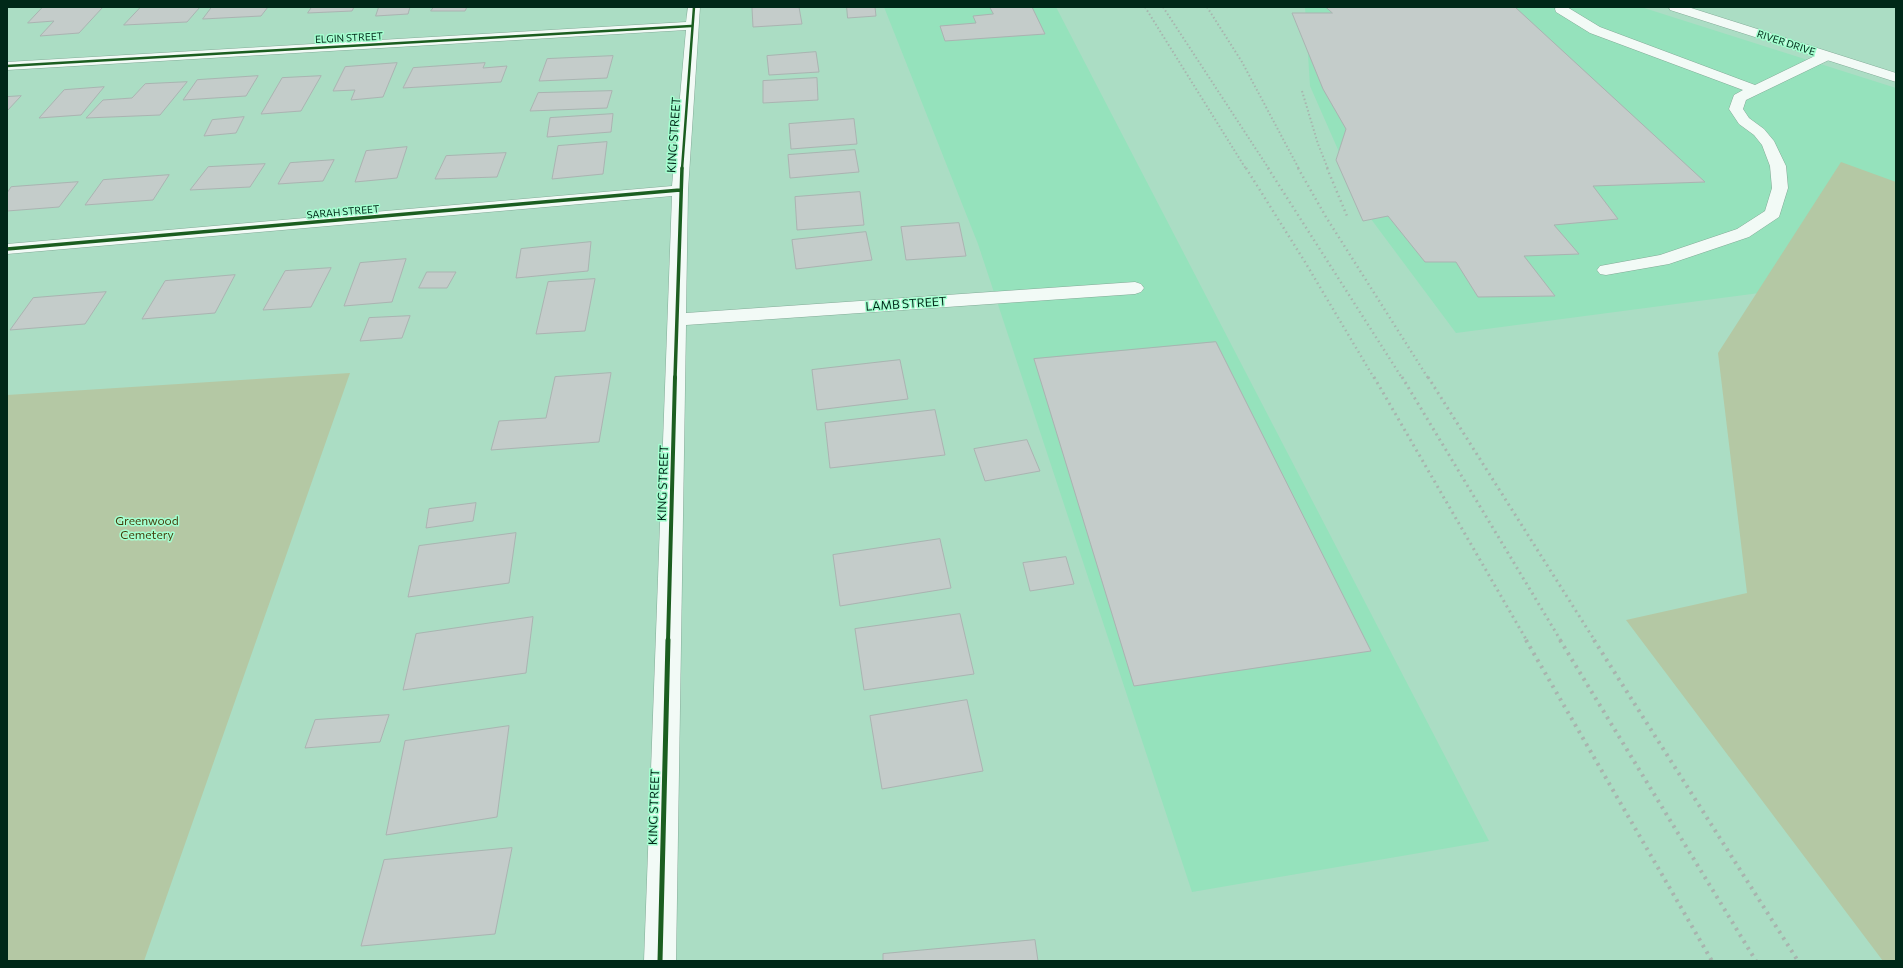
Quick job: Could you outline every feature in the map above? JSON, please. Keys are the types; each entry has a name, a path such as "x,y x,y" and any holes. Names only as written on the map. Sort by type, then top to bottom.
{"street":[{"name":"KING STREET","path":"660,961 680,190 694,7"},
{"name":"RIVER DRIVE","path":"1675,7 1896,78"},
{"path":"1561,9 1595,30 1755,90"},
{"name":"ELGIN STREET","path":"7,66 692,26"},
{"path":"1606,270 1663,260 1743,233 1772,214 1780,188 1778,166 1769,144 1759,132 1744,121 1736,109 1739,98 1826,56"},
{"name":"SARAH STREET","path":"7,250 680,190"},
{"name":"LAMB STREET","path":"677,320 1135,288"}],"shaded area":[{"path":"884,7 1056,7 1489,841 1192,892 978,244"},
{"path":"1305,7 1641,7 1896,88 1896,201 1820,285 1456,333 1365,211 1310,86"}],"green space":[{"path":"1841,162 1896,182 1896,961 1883,961 1626,620 1747,593 1718,353"},
{"name":"Greenwood Cemetery","path":"350,373 144,961 7,961 7,395"}],"building":[{"path":"43,7 103,7 79,33 40,36 54,21 28,23"},
{"path":"141,7 200,7 187,22 124,25"},
{"path":"212,7 268,7 261,16 203,19"},
{"path":"312,7 354,7 352,11 308,13"},
{"path":"379,7 410,7 408,14 376,16"},
{"path":"434,7 467,7 465,11 431,11"},
{"path":"799,7 802,24 753,27 752,8"},
{"path":"847,7 875,7 876,16 848,18"},
{"path":"990,7 1032,7 1045,34 945,41 940,26 976,23 973,16 993,14"},
{"path":"1326,7 1515,7 1705,182 1593,186 1618,219 1554,225 1579,254 1524,256 1555,296 1478,297 1456,262 1425,262 1388,216 1363,221 1336,160 1346,129 1323,89 1292,13 1332,13"},
{"path":"816,52 819,72 769,75 767,56"},
{"path":"613,56 607,78 539,81 547,59"},
{"path":"397,63 383,97 351,100 355,90 333,91 345,67"},
{"path":"485,63 483,68 507,66 501,82 403,88 413,68"},
{"path":"258,76 246,96 183,100 197,80"},
{"path":"321,76 301,111 261,114 282,78"},
{"path":"817,78 818,100 763,103 763,81"},
{"path":"187,82 160,115 86,118 103,100 132,98 145,84"},
{"path":"104,87 81,115 39,118 64,90"},
{"path":"612,91 607,108 530,111 538,93"},
{"path":"21,96 7,111 7,97"},
{"path":"613,114 611,132 547,137 550,118"},
{"path":"244,117 236,133 204,136 212,120"},
{"path":"854,119 857,144 791,149 789,124"},
{"path":"607,142 603,174 552,179 558,146"},
{"path":"407,147 397,178 355,182 366,151"},
{"path":"855,150 859,172 790,178 788,155"},
{"path":"506,153 497,177 435,179 446,156"},
{"path":"334,160 323,181 278,184 290,163"},
{"path":"265,164 250,187 190,190 208,167"},
{"path":"169,175 153,200 85,205 103,180"},
{"path":"78,182 59,207 7,211 7,193 11,187"},
{"path":"860,192 864,225 797,230 795,197"},
{"path":"959,223 966,256 906,260 901,227"},
{"path":"866,232 872,260 796,269 792,240"},
{"path":"591,242 588,271 516,278 521,249"},
{"path":"406,259 392,302 344,306 360,263"},
{"path":"331,268 311,307 263,310 285,271"},
{"path":"427,272 456,272 447,288 419,288"},
{"path":"235,275 215,313 142,319 165,281"},
{"path":"595,279 585,331 536,334 548,282"},
{"path":"106,292 85,324 10,330 33,298"},
{"path":"410,316 402,338 360,341 369,318"},
{"path":"1216,342 1371,651 1134,686 1034,359"},
{"path":"900,360 908,399 817,410 812,370"},
{"path":"611,373 599,442 491,450 499,421 546,418 555,377"},
{"path":"935,410 945,455 830,468 825,423"},
{"path":"1027,440 1040,471 985,481 974,449"},
{"path":"476,503 473,521 426,528 429,509"},
{"path":"516,533 509,583 408,597 419,546"},
{"path":"940,539 951,588 840,606 833,555"},
{"path":"1066,557 1074,584 1030,591 1023,563"},
{"path":"960,614 974,674 864,690 855,629"},
{"path":"533,617 526,673 403,690 416,634"},
{"path":"967,700 983,771 882,789 870,716"},
{"path":"389,715 380,742 305,748 315,720"},
{"path":"509,726 497,817 386,835 405,741"},
{"path":"512,848 495,934 361,946 384,860"},
{"path":"1035,940 1038,961 883,961 883,954"}],"railway":[{"path":"1145,7 1246,169"},
{"path":"1163,7 1269,169"},
{"path":"1207,7 1242,62 1299,169"},
{"path":"1302,91 1318,144 1328,169"},
{"path":"1246,168 1305,262 1374,378"},
{"path":"1268,168 1402,378"},
{"path":"1298,168 1326,217 1428,378"},
{"path":"1327,168 1347,216"},
{"path":"1374,377 1527,641"},
{"path":"1402,377 1561,641"},
{"path":"1428,377 1595,641"},
{"path":"1526,640 1712,961"},
{"path":"1560,640 1756,961"},
{"path":"1594,640 1798,961"}],"cycle path":[{"path":"660,961 680,190 694,7"},
{"path":"7,66 691,26"},
{"path":"7,249 680,190"}]}
